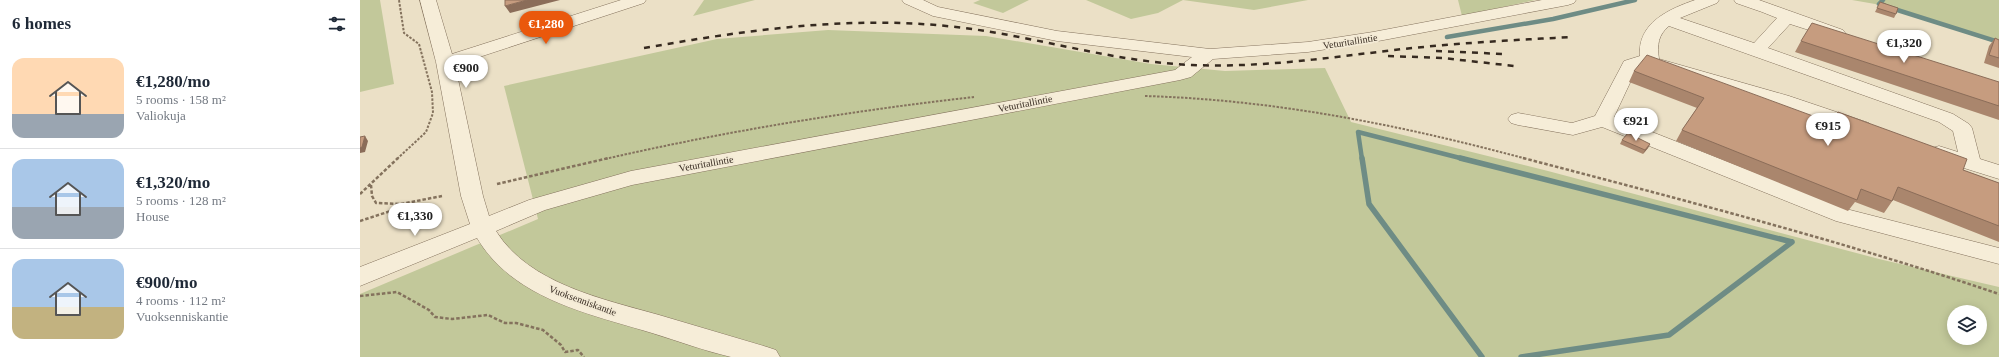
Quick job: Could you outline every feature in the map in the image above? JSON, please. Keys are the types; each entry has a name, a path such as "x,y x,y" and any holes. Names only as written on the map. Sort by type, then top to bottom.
{"street":[{"name":"Vuoksenniskantie","path":"428,0 447,71 444,107 482,227 494,247 522,272 547,288 588,304 767,357"},
{"path":"447,71 638,0"},
{"path":"910,0 934,11 1057,36 1210,54"},
{"name":"Veturitallintie","path":"360,277 537,205 595,187 670,169 1180,75 1188,72 1202,57 1210,54 1308,47 1521,10 1568,0"},
{"path":"1650,62 1648,51 1650,36 1666,19 1692,6 1711,0"},
{"path":"1742,0 1768,8 1787,17 1851,38"},
{"path":"1757,50 1787,17"},
{"path":"1666,19 1946,118 1962,128 1971,164"},
{"path":"1603,120 1630,65 1638,61 1650,62 1782,100 1881,133"},
{"path":"1518,119 1573,129 1603,120 1844,216 1999,256"},
{"path":"1918,146 1999,172"}],"path":[{"path":"360,194 426,132 444,107 429,85 419,44 404,33 399,0"},
{"path":"1144,96 1226,100 1287,107 1374,122 1459,141 1776,224 1879,255 1999,294"},
{"path":"497,184 631,153 802,120 917,103 982,97"},
{"path":"370,185 372,196 376,202 389,205 415,203"},
{"path":"360,221 442,196"},
{"path":"360,296 397,292 429,310 435,317 452,319 488,315 504,323 516,323 543,330 561,345 565,352 578,350 584,357"}],"green space":[{"path":"360,0 380,0 394,84 360,92"},
{"path":"704,0 755,0 693,16"},
{"path":"980,0 1029,0 1003,13 973,3"},
{"path":"1086,0 1183,0 1158,13 1131,19"},
{"path":"1183,0 1308,0 1254,10"},
{"path":"1458,0 1535,0 1462,16"},
{"path":"1852,0 1999,0 1999,44 1875,4"},
{"path":"828,30 986,36 1151,64 1225,71 1325,68 1351,122 1548,171 1879,259 1999,287 1999,357 360,357 360,294 538,219 504,86 717,39"}],"building":[{"path":"505,0 527,0 505,6"},
{"path":"1880,2 1898,8 1896,14 1877,8"},
{"path":"1812,23 1999,82 1999,106 1801,41"},
{"path":"1995,38 1999,40 1999,58 1989,55"},
{"path":"1647,55 1832,123 1838,112 1967,159 1963,170 1999,183 1999,226 1898,187 1892,201 1861,189 1857,200 1682,130 1704,98 1634,71"},
{"path":"1628,133 1650,144 1645,150 1622,140"},
{"path":"365,136 362,147 360,148 360,137"}],"waterway":[{"path":"1447,37 1553,19 1635,0"},
{"path":"1883,0 1879,4 1884,5"},
{"path":"1891,8 1999,42"},
{"path":"1362,159 1358,132 1464,159"},
{"path":"1362,158 1369,204 1482,357"},
{"path":"1460,158 1792,242 1669,335 1521,357"}],"railway":[{"path":"644,48 721,35 799,26 877,23 917,24 986,31 1133,59 1162,63 1219,66 1298,61 1445,45 1571,37"},
{"path":"1436,51 1504,54"},
{"path":"1388,56 1443,58 1514,66"}]}
